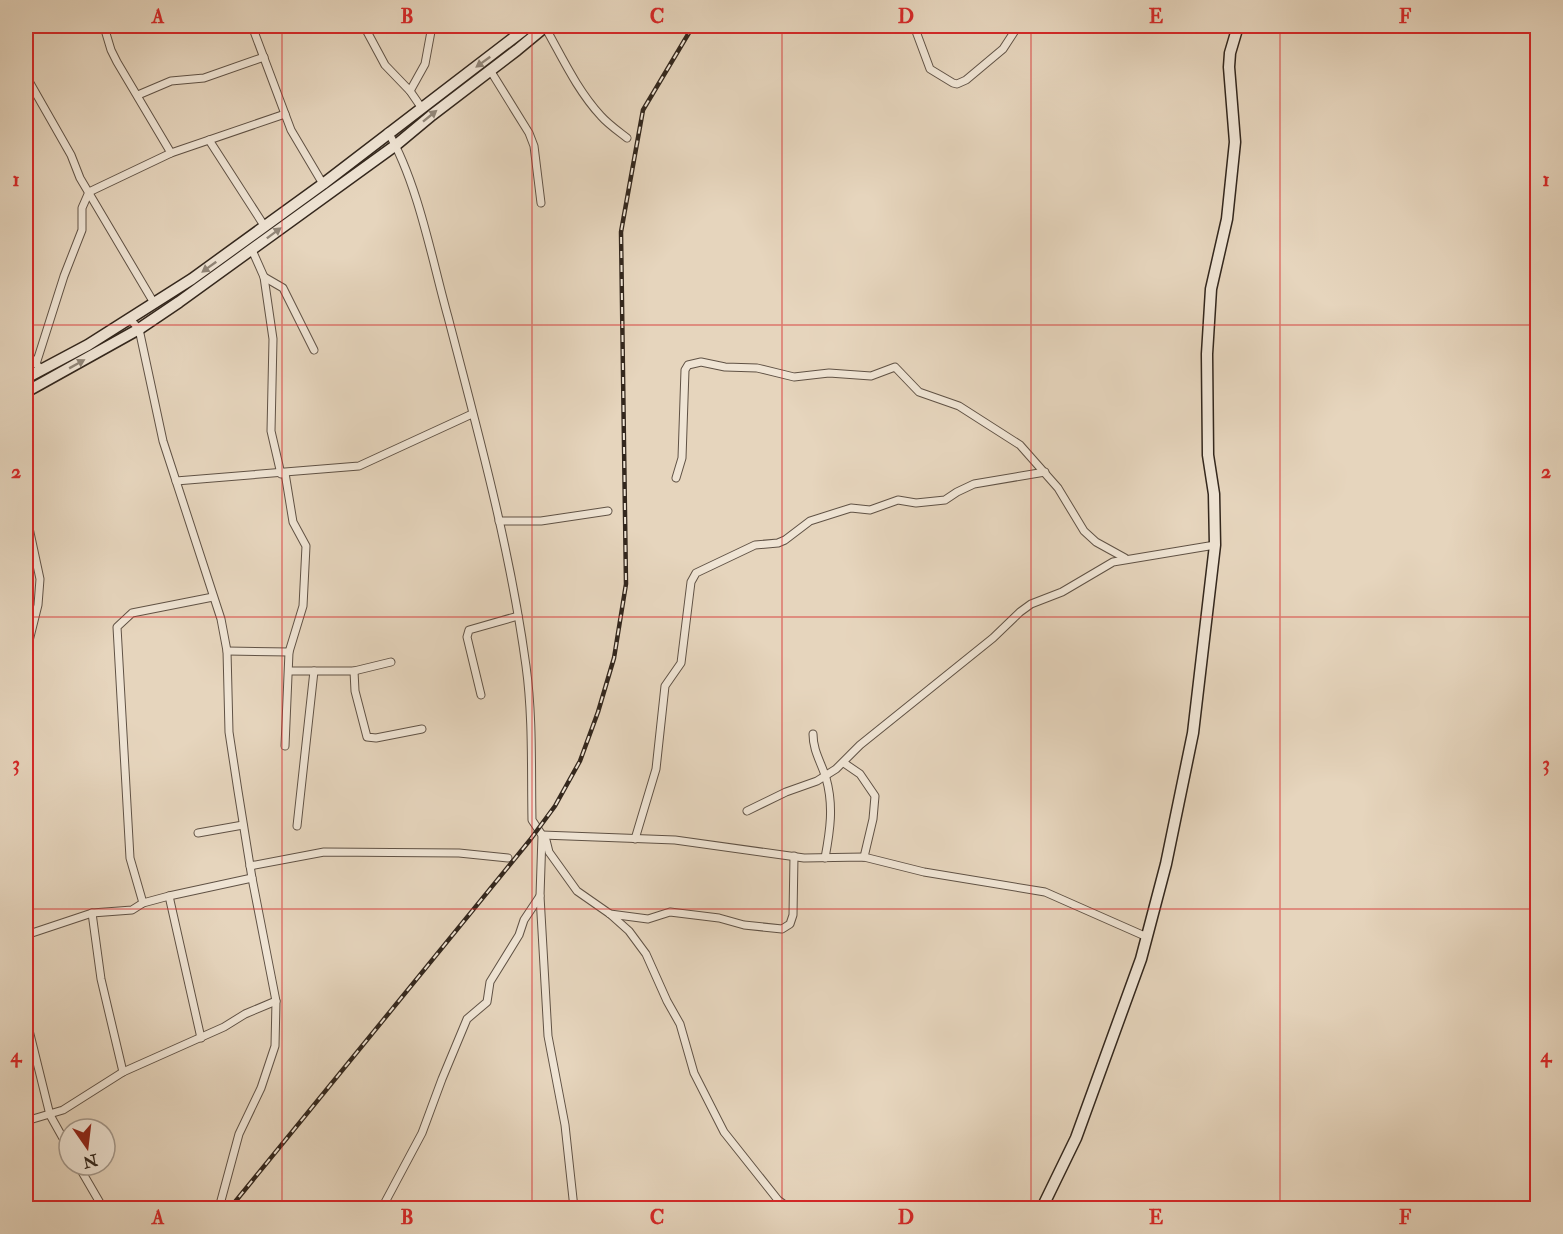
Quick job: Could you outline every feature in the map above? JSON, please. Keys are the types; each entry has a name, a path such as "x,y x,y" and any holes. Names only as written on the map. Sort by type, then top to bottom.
{"main road":[{"path":"26,378 39,367 88,345 192,279 323,184 529,26"},
{"path":"26,392 139,329 252,250 396,146 545,26"},
{"path":"1042,1209 1076,1138 1132,986 1166,864 1193,733 1215,545 1214,494 1208,454 1207,354 1211,289 1227,219 1235,142 1228,67 1238,26"}],"street":[{"path":"116,26 105,30 111,50 171,153"},
{"path":"252,26 296,140 323,184"},
{"path":"364,26 385,65 410,91 421,107"},
{"path":"410,91 425,64 432,26"},
{"path":"545,26 588,99 602,117 627,138"},
{"path":"914,26 930,69 957,84 966,80 1003,49 1018,26"},
{"path":"138,95 171,81 204,78 264,57"},
{"path":"490,70 529,133 534,146 541,203"},
{"path":"26,76 71,155 80,178 154,303"},
{"path":"39,367 64,276 82,230 82,208 89,192 171,153 285,114"},
{"path":"388,132 396,146 419,210 499,521 526,668 530,714 532,820 544,835 547,849 577,891 610,914 629,932 653,964 667,1001 683,1032 694,1073 724,1132 778,1200 789,1209"},
{"path":"209,140 265,227"},
{"path":"252,250 264,277 273,349 272,441 283,473 293,522 306,546 303,606 290,652 285,746"},
{"path":"264,277 284,288 314,350"},
{"path":"129,318 139,329 163,441 221,619 227,651 230,732 243,825 276,1001 275,1046 261,1088 239,1134 219,1209"},
{"path":"26,352 39,367"},
{"path":"676,478 682,458 688,365 701,362 725,367 757,368 794,377 829,373 871,376 895,367 919,392 959,406 1011,438 1025,450 1058,488 1084,531 1096,542 1125,558"},
{"path":"176,481 359,466 472,414"},
{"path":"635,839 656,769 666,682 680,666 691,582 696,573 755,545 778,543 810,521 851,508 870,510 903,500 913,503 945,500 974,484 1045,472"},
{"path":"499,521 541,521 608,511"},
{"path":"26,515 39,568 40,592 26,653"},
{"path":"747,811 825,776 844,763 860,745 993,638 1031,604 1062,592 1104,565 1125,558 1215,545"},
{"path":"143,903 130,858 117,627 132,613 213,597"},
{"path":"481,695 467,637 469,630 518,616"},
{"path":"227,651 290,652"},
{"path":"289,671 354,671 391,662"},
{"path":"297,826 314,671"},
{"path":"354,671 356,691 367,737 376,738 422,729"},
{"path":"813,734 815,755 825,776 832,817 825,858"},
{"path":"844,763 860,774 875,796 873,819 864,857"},
{"path":"198,833 243,825"},
{"path":"544,835 675,840 794,856 864,857 924,872 1008,884 1045,892 1147,937"},
{"path":"544,835 540,896 548,1036 565,1125 574,1209"},
{"path":"250,866 324,852 459,853 508,858"},
{"path":"610,914 648,919 670,912 782,929 790,924 793,915 794,856"},
{"path":"26,935 92,913 132,910 143,903 169,896 252,878"},
{"path":"169,896 201,1038"},
{"path":"382,1209 422,1133 467,1019 487,1002 490,982 540,896"},
{"path":"92,913 101,979 123,1072"},
{"path":"26,1121 50,1115 71,1106 123,1072 224,1028 245,1014 276,1001"},
{"path":"26,1018 50,1115 57,1128"},
{"path":"85,1177 103,1209"}],"railway":[{"path":"230,1208 530,840 555,806 580,761 614,658 626,584 621,232 643,110 693,26"}]}
